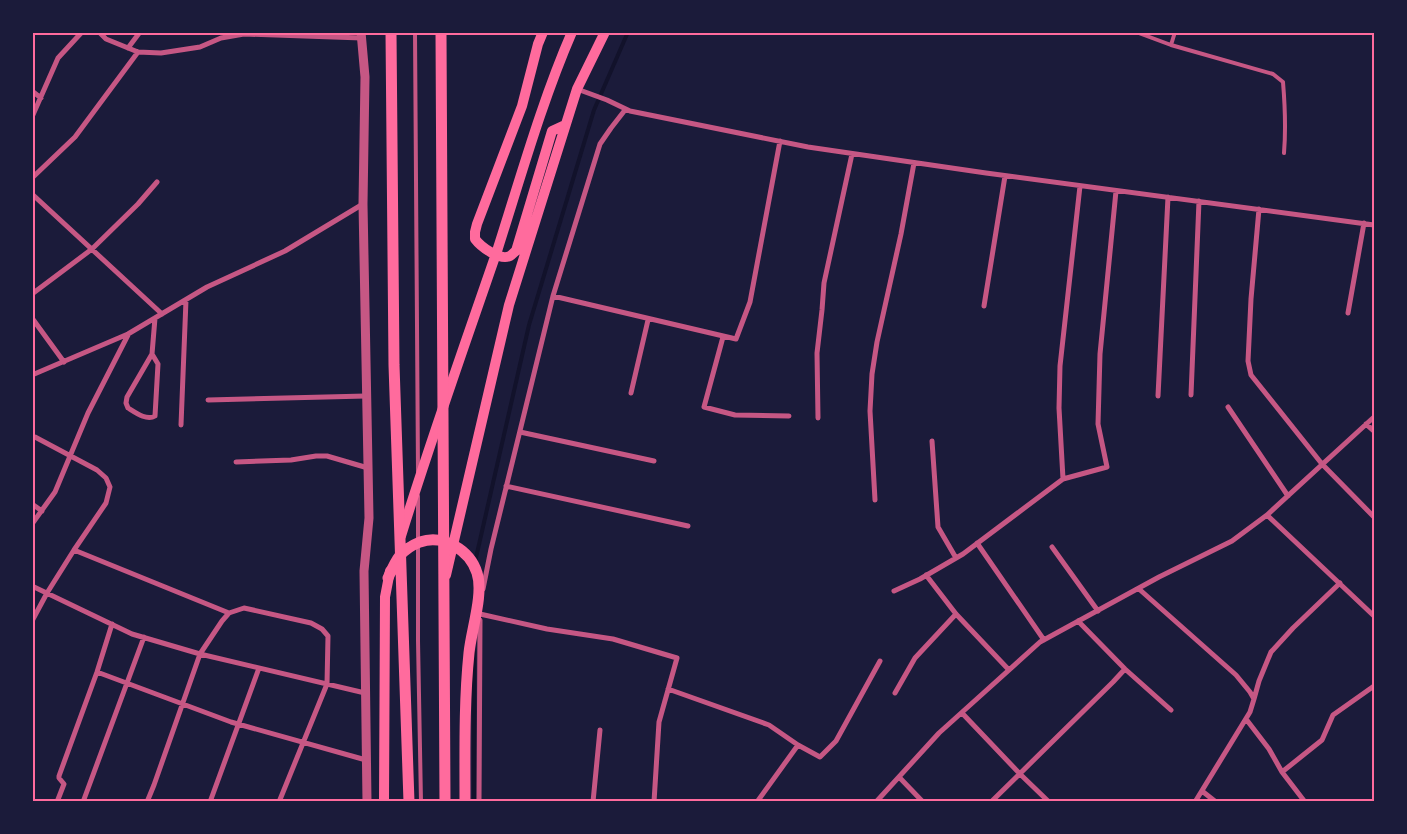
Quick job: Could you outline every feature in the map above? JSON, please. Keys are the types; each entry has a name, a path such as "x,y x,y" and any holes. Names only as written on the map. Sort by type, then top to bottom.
{"main road":[{"path":"391,32 394,366 409,802"},
{"path":"441,32 445,802"},
{"path":"543,32 538,44 522,106 475,232 475,239 488,252 510,257 516,251 552,131 565,125"},
{"path":"445,582 509,305 577,89 604,32"},
{"path":"384,802 384,596 388,578 430,444 553,82 571,36"},
{"path":"388,578 396,559 411,546 424,541 439,540 456,546 468,556 477,573 479,591 469,650 466,690 465,802"}],"street":[{"path":"32,117 58,58 82,32"},
{"path":"98,32 106,39 138,52 161,53 200,47 221,38 244,34 362,35 365,77 363,204 369,518 364,571 367,802"},
{"path":"128,48 140,32"},
{"path":"32,178 75,137 138,52"},
{"path":"577,89 607,100 625,110 780,142 1005,176 1374,225"},
{"path":"32,91 41,98"},
{"path":"479,802 480,614 491,549 553,296 600,144 625,110"},
{"path":"553,296 736,340 750,302 780,142"},
{"path":"818,418 817,353 824,283 852,154"},
{"path":"875,500 870,411 872,374 876,342 901,234 914,163"},
{"path":"984,306 1005,176"},
{"path":"32,294 92,249 138,204 157,182"},
{"path":"1062,479 1059,408 1060,366 1080,186"},
{"path":"894,591 956,558 1062,479 1107,467 1098,424 1100,354 1116,190"},
{"path":"32,194 162,314"},
{"path":"1158,396 1168,197"},
{"path":"1191,395 1199,201"},
{"path":"32,375 128,334 207,287 285,251 363,204"},
{"path":"1259,209 1248,361 1251,375 1322,464 1374,517"},
{"path":"1348,313 1364,223"},
{"path":"181,425 186,300"},
{"path":"32,318 64,362"},
{"path":"152,354 158,364 155,416 149,418 128,408 126,402 127,397 152,354 155,318"},
{"path":"631,393 648,320"},
{"path":"32,524 55,492 88,413 128,334"},
{"path":"723,337 704,407 735,415 789,416"},
{"path":"208,400 366,396"},
{"path":"1228,407 1288,496"},
{"path":"876,802 939,734 1040,642 1159,577 1232,541 1267,515 1374,417"},
{"path":"1366,424 1374,431"},
{"path":"520,432 654,461"},
{"path":"32,620 74,550 106,503 110,487 106,478 97,470 35,436"},
{"path":"932,441 938,527 956,558"},
{"path":"236,462 291,460 327,456 368,468"},
{"path":"506,486 688,526"},
{"path":"32,504 42,511"},
{"path":"1267,515 1374,616"},
{"path":"976,544 1044,640"},
{"path":"1052,547 1098,611"},
{"path":"74,550 229,613"},
{"path":"926,575 956,614 1009,670"},
{"path":"1195,802 1250,712 1258,681 1271,652 1340,583"},
{"path":"32,586 132,634 200,654 365,693"},
{"path":"1139,589 1236,675 1254,699"},
{"path":"147,802 200,654 222,620 229,613 244,608 311,623 322,629 328,636 327,684 279,802"},
{"path":"480,614 547,629 613,640 677,658 659,722 654,802"},
{"path":"895,693 916,658 956,614"},
{"path":"1078,621 1125,669 1171,710"},
{"path":"57,802 64,784 59,776 98,672 112,624"},
{"path":"83,802 144,637"},
{"path":"668,689 769,725 798,745 820,757 836,741 880,661"},
{"path":"210,802 259,668"},
{"path":"991,802 1125,669"},
{"path":"98,672 239,724 366,760"},
{"path":"1282,772 1322,740 1333,716 1374,686"},
{"path":"962,713 1049,802"},
{"path":"1246,718 1269,749 1282,772 1305,802"},
{"path":"592,802 600,730"},
{"path":"757,802 798,745"},
{"path":"899,777 923,802"},
{"path":"1202,791 1216,802"}],"lane":[{"path":"415,32 418,641 421,802"},
{"path":"1136,32 1171,45 1273,74 1283,82 1286,120 1284,153"},
{"path":"1171,45 1176,32"}],"waterway":[{"path":"475,562 529,325 594,110 628,32"},
{"path":"474,652 474,802"}]}
